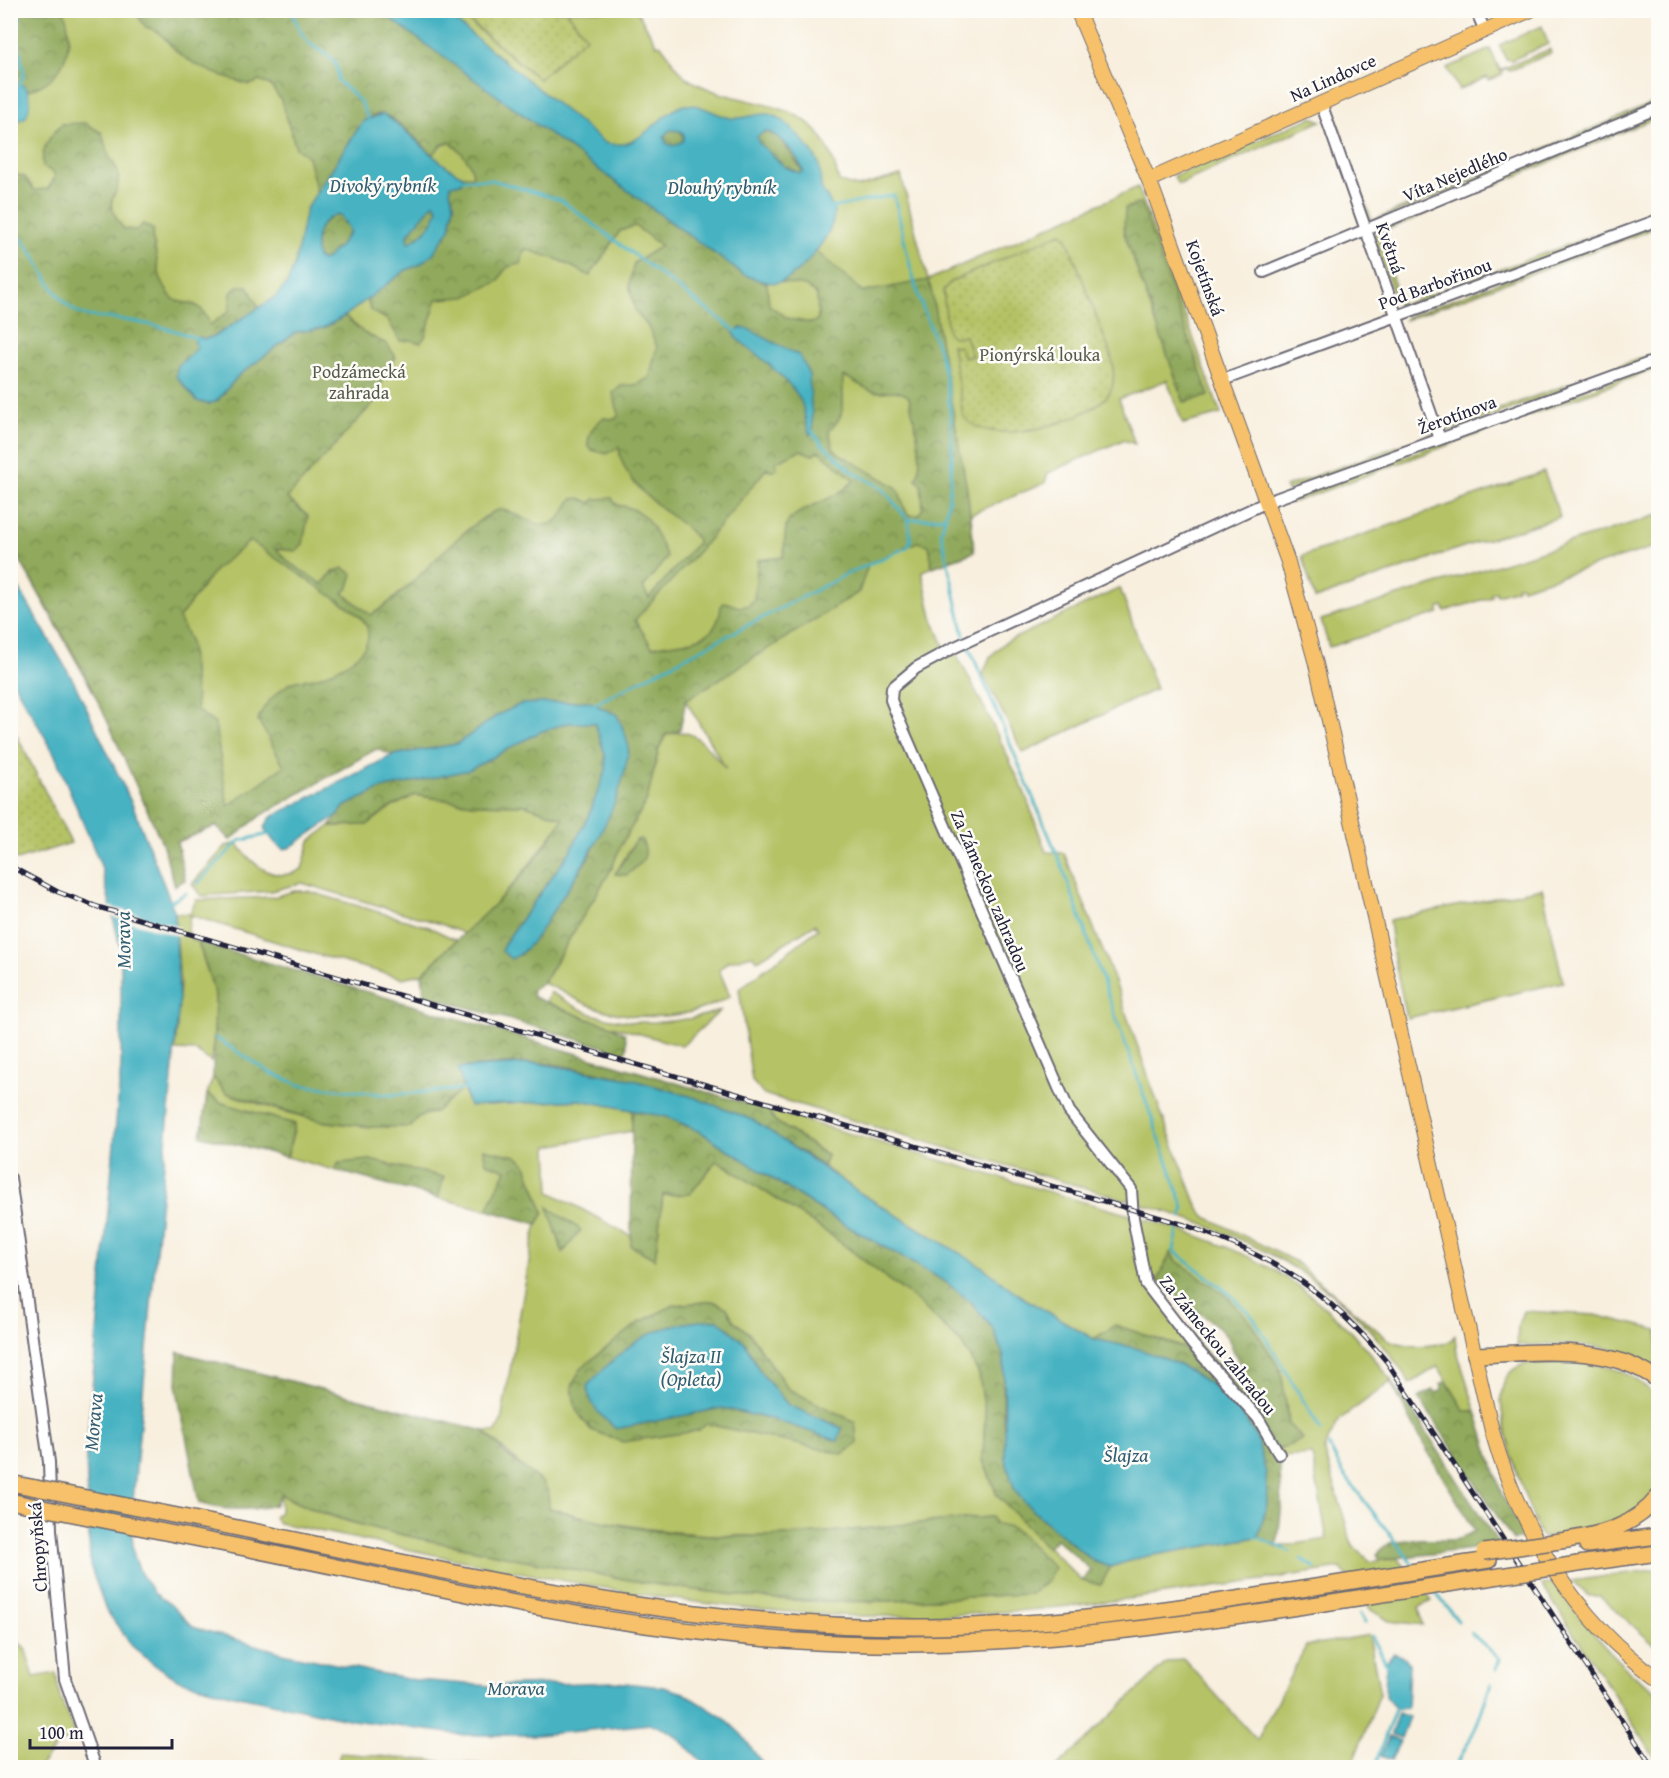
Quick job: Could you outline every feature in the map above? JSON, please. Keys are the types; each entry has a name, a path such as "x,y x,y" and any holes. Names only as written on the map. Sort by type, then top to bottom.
{"highway":[{"path":"1475,1355 1570,1352 1616,1360 1640,1367 1659,1380"},
{"path":"1616,1360 1636,1371 1659,1392"},
{"path":"10,1483 591,1599 714,1616 807,1624 982,1626 1076,1618 1569,1544 1659,1536"},
{"path":"1569,1544 1623,1525 1646,1511 1659,1497"},
{"path":"10,1501 607,1619 694,1631 808,1642 928,1644 1035,1640 1364,1600 1580,1568 1659,1553"},
{"path":"1580,1568 1659,1562"}],"main road":[{"name":"Kojetínská","path":"1077,10 1149,180 1288,562 1316,664 1498,1453 1517,1506 1558,1576 1596,1622"},
{"name":"Na Lindovce","path":"1149,180 1531,10"},
{"path":"1596,1622 1659,1669"},
{"path":"1596,1622 1618,1645 1659,1679"}],"street":[{"path":"1476,10 1485,31"},
{"name":"Květná","path":"1321,103 1440,439"},
{"name":"Víta Nejedlého","path":"1264,273 1659,108"},
{"name":"Pod Barbořinou","path":"1223,380 1659,220"},
{"name":"Žerotínova","path":"1267,502 1659,360"},
{"name":"Za Zámeckou zahradou","path":"1267,502 953,648 916,668 892,688 891,700 1069,1112 1131,1189 1132,1218 1146,1284 1193,1345 1258,1418 1279,1454"},
{"name":"Chropyňská","path":"10,1178 49,1461 51,1530 65,1679 96,1767"}],"green space":[{"path":"380,10 744,275 767,283 769,305 789,319 812,323 818,319 817,295 805,286 780,282 801,269 815,250 863,292 928,280 968,495 974,552 932,567 929,545 917,542 868,565 859,592 686,700 680,730 666,735 659,748 647,800 620,847 612,868 543,983 532,990 533,997 588,1019 607,1024 625,1034 627,1047 625,1053 424,995 422,974 516,882 533,862 563,818 525,805 473,804 415,795 388,809 367,825 330,826 345,806 381,789 547,725 571,722 595,723 605,754 606,770 589,815 571,850 504,944 520,955 541,929 591,854 629,752 588,701 521,704 498,715 457,744 393,755 376,749 260,816 230,840 216,826 177,842 185,880 175,886 162,843 105,716 80,665 11,544 11,173 25,177 34,190 48,189 55,177 53,172 43,167 43,154 47,143 62,124 85,123 102,133 109,156 117,171 117,189 111,203 116,217 124,229 137,230 143,224 154,230 152,237 159,271 164,286 173,299 200,308 210,325 229,311 231,293 237,286 248,286 259,308 215,336 205,339 195,353 178,366 217,401 238,376 296,332 323,328 345,316 364,333 387,344 396,357 383,379 376,400 287,498 308,516 303,544 296,551 276,549 291,564 322,584 333,572 343,568 353,574 349,587 343,593 371,615 403,591 476,523 499,510 546,525 559,518 572,499 580,498 591,503 595,499 612,498 617,505 637,511 649,522 667,557 643,588 649,598 697,543 686,528 645,494 632,480 623,464 619,447 607,454 592,450 588,446 590,434 596,424 603,418 615,419 619,415 613,393 621,386 635,385 649,378 657,347 647,325 636,313 629,285 634,263 661,246 635,226 620,231 590,276 559,260 525,249 521,264 507,268 499,281 465,297 437,299 425,337 420,343 410,340 400,341 388,320 370,310 367,299 406,270 419,265 432,255 450,229 454,204 450,191 451,185 463,179 463,176 473,176 471,166 465,157 450,142 441,145 433,155 393,119 381,114 376,115 363,121 317,193 308,157 296,148 281,100 270,85 259,81 250,85 197,65 176,51 157,32 146,27 134,11","holes":["843,376 873,391 897,391 909,397 916,427 920,462 916,479 921,484 923,508 918,515 909,515 906,512 896,487 838,453 833,447 829,431 836,424 842,411","800,450 812,455 819,451 854,480 838,493 791,519 786,528 783,557 758,560 754,599 749,605 739,607 725,602 721,606 713,629 706,635 697,639 652,647 635,620 705,544 767,468 773,471 777,468 776,462","250,541 354,611 365,623 368,635 366,644 354,659 318,677 290,683 266,705 258,720 284,766 228,806 215,724 197,710 190,640 179,618 215,570"]},
{"path":"10,11 64,11 69,41 66,55 52,78 41,86 11,93"},
{"name":"Podzámecká zahrada","path":"11,11 456,11 539,79 567,11 637,11 657,45 660,44 690,80 714,91 781,109 800,117 817,131 830,152 839,182 858,187 901,175 928,280 1138,187 1221,414 1183,424 1167,380 1119,399 1135,444 1123,440 1048,473 1045,483 971,514 974,552 922,571 932,617 944,646 956,653 985,709 1024,791 1046,852 1064,853 1114,979 1160,1110 1198,1208 1206,1217 1294,1261 1389,1340 1404,1344 1428,1345 1451,1341 1455,1336 1456,1348 1476,1411 1465,1412 1438,1366 1410,1384 1375,1336 1335,1297 1292,1266 1244,1241 1142,1204 763,1094 752,1081 739,989 818,929 815,924 758,960 752,955 727,962 719,970 730,996 715,1004 680,1014 642,1016 606,1011 583,1003 543,983 612,868 620,847 647,800 659,748 666,735 676,732 694,736 708,747 726,769 686,701 640,735 376,749 260,816 230,840 216,826 177,842 11,544"},
{"path":"458,11 567,11 586,37 539,79"},
{"path":"1542,26 1548,44 1512,60 1506,59 1499,45"},
{"path":"1490,49 1500,70 1550,49 1551,53 1509,71 1507,68 1501,71 1502,74 1489,80 1487,77 1459,90 1447,68"},
{"path":"1658,101 1658,106 1372,223 1366,218 1331,119 1335,118 1372,221"},
{"path":"1658,111 1658,117 1377,234 1401,303 1397,304 1373,237 1375,230"},
{"path":"1312,117 1321,121 1180,184 1177,183 1174,176"},
{"path":"674,129 680,132 683,138 680,144 674,147 668,144 665,138 668,132"},
{"path":"765,131 779,137 803,171 799,173 785,167 758,143 757,137"},
{"path":"433,203 438,209 433,221 423,233 408,244 408,234"},
{"path":"1141,203 1209,396 1184,402 1124,233 1125,208"},
{"path":"1658,212 1658,217 1408,309 1399,306"},
{"path":"335,215 341,216 350,230 339,247 324,261 317,258 316,238 324,222"},
{"path":"1658,222 1658,227 1405,320 1406,317"},
{"name":"Pionýrská louka","path":"1061,233 1066,236 1111,355 1112,388 1100,403 1062,422 1014,432 992,431 975,426 963,415 952,345 960,347 964,358 972,356 965,336 953,337 948,333 943,290 952,281"},
{"path":"1658,352 1658,357 1449,431 1444,429"},
{"path":"1658,364 1658,368 1291,503 1290,498"},
{"path":"1432,434 1429,439 1287,491 1285,487"},
{"path":"1544,472 1560,517 1463,547 1315,599 1302,556"},
{"path":"1658,515 1658,546 1522,588 1521,585 1516,586 1517,589 1497,595 1496,592 1491,593 1492,597 1445,611 1443,607 1439,608 1439,613 1329,647 1321,620"},
{"path":"1120,588 1156,689 1023,753 983,674 990,657 1004,643"},
{"path":"10,722 71,843 17,860 10,855"},
{"path":"414,795 473,804 525,805 564,818 518,879 465,934 441,924 302,883 271,891 201,896 192,884 226,846 237,843 257,865 274,874 283,875 302,869 310,841 330,826 367,825 388,809"},
{"path":"641,839 645,851 643,860 627,875 615,874 636,840"},
{"path":"1542,888 1563,982 1407,1018 1393,954 1389,920"},
{"path":"294,891 308,891 429,927 456,940 422,974 402,978 318,955 190,915 188,930 192,940 198,942 215,994 216,1016 211,1062 196,1051 175,1050 180,984 175,913 190,914 196,900 273,897"},
{"path":"198,942 768,1110 775,1121 827,1156 823,1166 770,1133 689,1097 631,1080 552,1064 517,1063 459,1068 463,1089 435,1112 418,1117 411,1127 371,1127 320,1121 226,1093 213,1077 215,994"},
{"path":"550,992 586,1012 623,1021 674,1021 721,1010 682,1046 588,1019 546,1002"},
{"path":"213,1077 226,1093 278,1110 320,1121 371,1127 435,1112 463,1089 469,1106 580,1100 632,1109 632,1131 548,1146 550,1192 633,1237 655,1258 663,1195 690,1194 717,1160 828,1233 917,1301 962,1344 979,1374 985,1413 983,1460 997,1495 1082,1581 1101,1584 1110,1567 1143,1557 1258,1537 1277,1547 1327,1539 1312,1455 1281,1457 1276,1451 1303,1439 1289,1425 1288,1414 1171,1253 1154,1287 1197,1342 1188,1349 1115,1325 1094,1339 1022,1297 981,1266 860,1193 823,1166 827,1155 775,1121 768,1110 1154,1222 1230,1248 1277,1272 1325,1307 1354,1335 1392,1381 1339,1420 1324,1449 1352,1545 1371,1562 1398,1558 1432,1601 1419,1607 1423,1625 1389,1621 1371,1610 1341,1568 1160,1595 1040,1609 980,1614 859,1616 785,1612 640,1594 495,1568 279,1523 274,1517 280,1512 280,1494 322,1513 396,1533 589,1573 671,1587 753,1597 853,1602 1030,1594 992,1517 822,1533 738,1536 683,1533 629,1526 549,1508 548,1491 484,1431 496,1432 501,1421 533,1240 537,1224 544,1213 506,1170 487,1210 438,1198 444,1177 339,1163 334,1170 287,1157 295,1124 222,1103 207,1094","holes":["727,1308 734,1321 750,1334 788,1389 855,1422 857,1444 842,1454 707,1424"]},
{"path":"207,1094 222,1103 295,1124 287,1157 201,1136"},
{"path":"632,1109 667,1117 699,1131 835,1219 946,1282 973,1304 993,1329 1004,1357 1003,1421 1032,1510 1093,1561 1110,1567 1101,1585 1082,1581 1091,1570 1056,1539 1047,1548 997,1495 983,1460 985,1413 979,1374 962,1344 917,1301 828,1233 717,1160 690,1194 663,1195 655,1259 631,1246"},
{"path":"483,1149 516,1156 525,1163 544,1213 537,1224 487,1210 506,1170 486,1163"},
{"path":"370,1160 444,1177 438,1198 334,1170 339,1163"},
{"path":"548,1207 581,1230 563,1253"},
{"path":"1171,1252 1174,1259 1226,1295 1250,1321 1281,1371 1289,1425 1303,1439 1276,1451 1279,1458 1282,1503 1277,1547 1258,1537 1267,1504 1236,1405 1208,1382 1176,1363 1094,1339 1115,1325 1187,1349 1197,1342 1262,1415 1228,1338 1215,1324 1157,1281"},
{"path":"713,1301 727,1308 734,1321 750,1334 788,1389 855,1422 857,1444 842,1454 707,1424 697,1431 623,1442 591,1430 576,1410 572,1386 581,1368 640,1322 674,1305","holes":["745,1343 761,1373 788,1405 842,1428 775,1420 722,1408"]},
{"path":"1523,1311 1595,1315 1658,1330 1658,1368 1625,1353 1590,1346 1517,1345 1518,1325"},
{"path":"178,1352 484,1431 506,1454 543,1483 548,1492 549,1508 602,1522 683,1534 765,1536 993,1517 994,1523 1014,1528 1054,1568 1046,1583 1030,1594 882,1601 823,1601 753,1597 630,1580 421,1539 322,1513 281,1494 275,1505 266,1507 237,1509 208,1506 199,1503 177,1390"},
{"path":"1569,1361 1618,1370 1640,1382 1658,1401 1660,1460 1658,1489 1651,1500 1640,1510 1625,1517 1589,1529 1542,1538 1522,1489 1510,1448 1501,1397 1505,1382 1514,1369 1527,1364"},
{"path":"1390,1381 1416,1416 1498,1543 1481,1548 1380,1560 1377,1555 1382,1548 1391,1543 1458,1539 1475,1531 1425,1447"},
{"path":"1447,1382 1465,1411 1476,1411 1502,1495 1525,1538 1513,1540 1419,1398 1433,1389 1436,1393 1443,1389 1441,1384"},
{"path":"1658,1569 1658,1648 1600,1596 1589,1596 1571,1581"},
{"path":"1553,1583 1588,1628 1615,1657 1643,1683 1658,1693 1658,1762 1542,1585"},
{"path":"10,1635 25,1648 34,1677 56,1673 60,1697 76,1737 59,1743 39,1767 11,1767"},
{"path":"1369,1635 1380,1694 1351,1767 1057,1767 1166,1663 1183,1658 1257,1740 1306,1646"},
{"path":"340,1753 510,1767 337,1767"},
{"path":"583,1763 610,1767 510,1767"}],"water":[{"name":"Dlouhý rybník","path":"380,11 443,11 605,143 617,145 636,139 669,113 685,105 698,106 731,118 770,114 786,123 799,136 818,162 822,189 834,213 832,222 814,253 797,272 788,278 771,283 744,275","holes":["670,130 681,131 684,136 683,141 673,146 666,143 664,136","765,131 777,136 788,146 803,171 799,173 785,167 759,143 757,137"]},
{"path":"24,85 29,96 28,113 26,117 11,124 11,92 18,86"},
{"name":"Divoký rybník","path":"383,114 404,129 442,163 463,176 461,183 451,185 450,191 454,204 450,229 432,255 419,265 406,270 345,316 323,328 296,332 238,376 217,401 209,404 197,401 176,376 178,366 197,348 194,341 199,337 205,339 215,336 274,298 287,284 295,263 306,209 363,121","holes":["434,203 438,209 430,226 408,243 408,234","335,215 341,216 350,231 339,247 323,261 317,258 316,238 324,222"]},
{"path":"740,328 748,329 800,356 809,375 813,430 810,435 800,399 779,374 735,337 734,332"},
{"name":"Morava","path":"10,573 73,680 133,806 175,913 179,1003 131,1522 134,1556 141,1574 154,1593 170,1604 193,1627 287,1654 407,1679 489,1686 615,1682 663,1687 684,1693 724,1718 742,1735 765,1767 708,1767 671,1732 651,1724 537,1735 464,1735 352,1720 230,1694 179,1680 156,1666 132,1646 106,1610 90,1565 86,1454 121,1066 121,951 101,866 54,753 11,678"},
{"path":"588,701 617,715 628,744 624,775 609,817 577,874 535,938 524,951 511,959 502,951 504,944 571,850 589,815 606,770 605,754 595,723 567,723 540,732 469,770 381,789 345,806 338,815 289,848 283,849 275,843 264,828 271,817 393,755 457,744 498,715 521,704"},
{"name":"Šlajza","path":"537,1063 630,1079 693,1097 753,1120 860,1193 981,1266 1022,1297 1094,1339 1139,1349 1176,1363 1208,1382 1236,1405 1256,1436 1266,1473 1267,1504 1258,1537 1143,1557 1110,1567 1093,1561 1032,1510 1015,1491 1005,1458 1004,1357 993,1329 973,1304 946,1282 835,1219 699,1131 667,1117 580,1100 469,1106 458,1068"},
{"name":"Šlajza II (Opleta)","path":"718,1320 745,1343 761,1373 788,1405 842,1428 838,1441 775,1420 722,1408 616,1429 597,1410 587,1386 630,1346 660,1330 696,1321"},
{"path":"1394,1653 1405,1657 1409,1663 1407,1708 1396,1709 1385,1697 1386,1663"},
{"path":"1398,1713 1409,1717 1401,1738 1391,1734"},
{"path":"1389,1736 1400,1741 1391,1760 1381,1756"}],"pier":[{"path":"108,906 179,927 179,936 110,916"}],"waterway":[{"path":"18,88 24,74 17,36 20,10"},
{"path":"291,10 304,38 333,60 338,72 338,81 360,101 368,118"},
{"path":"461,179 492,180 561,200 737,332"},
{"path":"831,208 894,195 914,282 945,374 952,443 950,490 941,532 964,636"},
{"path":"10,229 29,248 58,296 79,313 159,326 200,340"},
{"path":"811,430 822,444 852,471 883,489 908,520 946,517"},
{"path":"591,706 847,574 908,547 911,538 908,520"},
{"path":"969,647 1062,866 1184,1208 1181,1217"},
{"path":"197,884 239,841 269,834"},
{"path":"167,904 186,893"},
{"path":"216,1038 269,1072 300,1085 389,1095 466,1089"},
{"path":"1178,1229 1174,1251 1231,1295 1253,1317 1321,1430"},
{"path":"1329,1446 1343,1473 1414,1566"},
{"path":"1255,1536 1289,1551"},
{"path":"1301,1559 1315,1568"},
{"path":"1435,1592 1458,1621"},
{"path":"1360,1614 1365,1623"},
{"path":"1471,1633 1500,1659 1496,1670"},
{"path":"1372,1636 1387,1666"},
{"path":"1455,1768 1476,1727 1491,1684"},
{"path":"1374,1768 1396,1707"}],"railway":[{"path":"10,866 58,892 98,907 1185,1225 1245,1249 1272,1263 1320,1295 1365,1337 1387,1362 1653,1768"}]}
